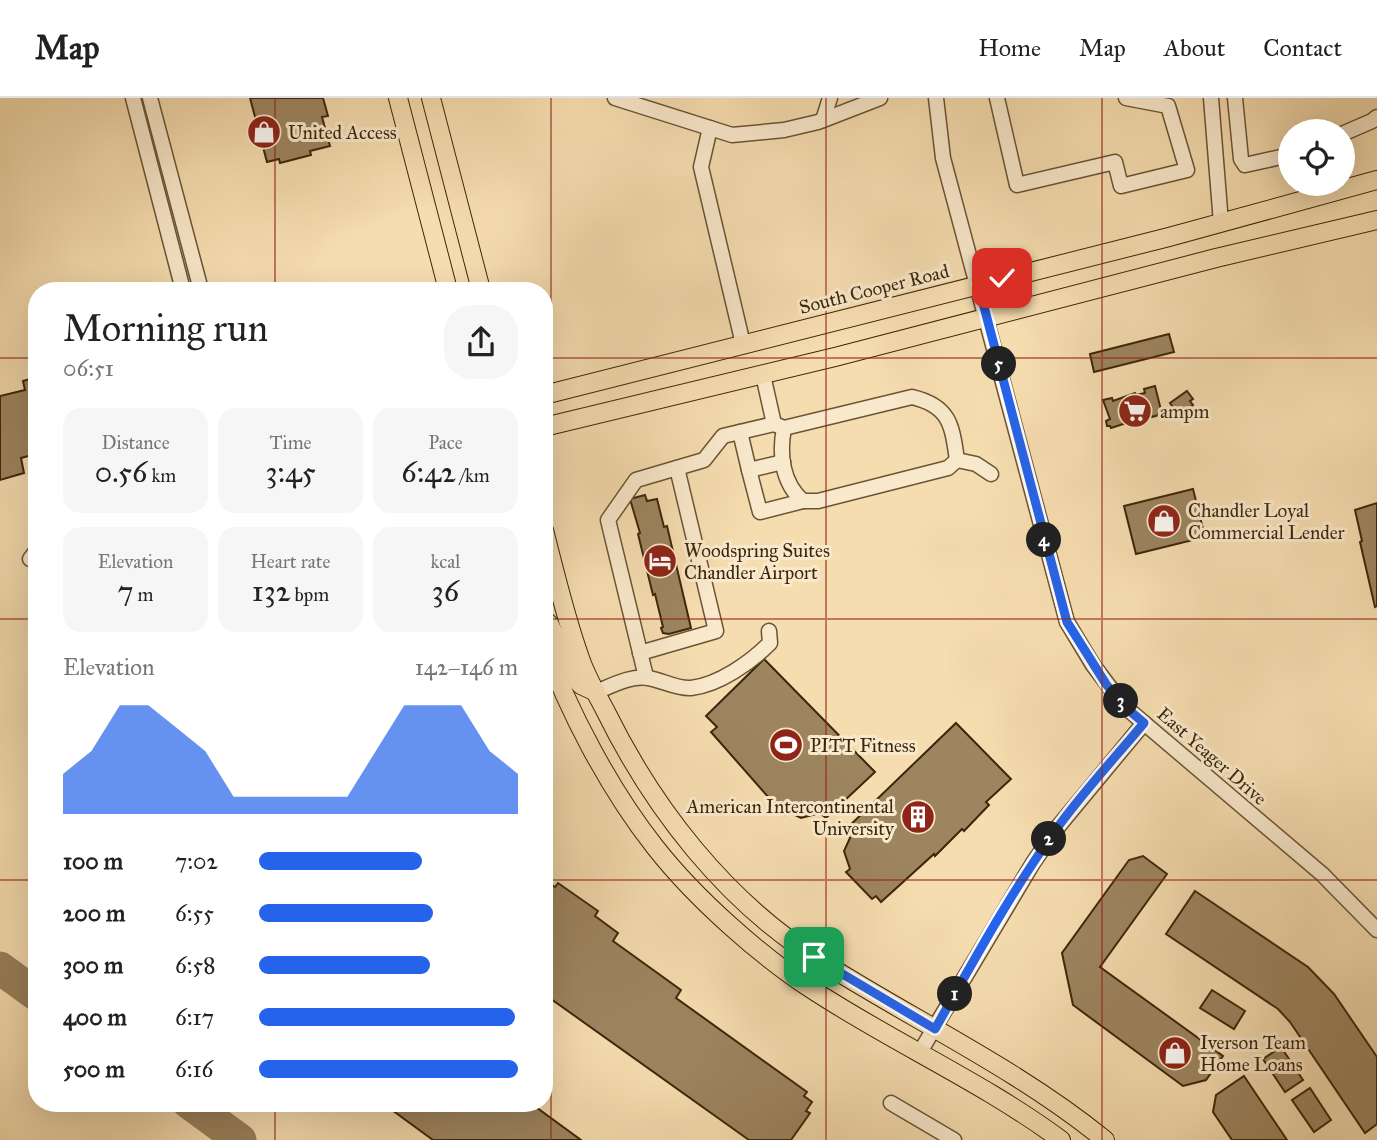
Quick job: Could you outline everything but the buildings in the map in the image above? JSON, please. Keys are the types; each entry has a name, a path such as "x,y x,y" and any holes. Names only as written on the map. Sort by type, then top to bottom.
{"main road":[{"path":"398,98 445,282"},
{"path":"432,98 479,282"},
{"name":"South Cooper Road","path":"553,425 763,375 1221,223 1377,180"},
{"name":"South Cooper Road","path":"553,393 743,344 982,301 1377,220"},
{"path":"553,564 580,659 633,765 656,801 725,881 778,930 816,958 1035,1091 1105,1140"},
{"path":"553,632 572,675 581,685 596,692"},
{"path":"553,664 573,711 622,799 654,847 696,894 769,957 815,992 1025,1114 1061,1140"}],"street":[{"path":"132,98 181,282"},
{"path":"150,98 199,282"},
{"path":"823,120 830,98"},
{"path":"624,99 732,135 784,131 823,120 866,101 880,98"},
{"name":"East Yeager Drive","path":"936,98 943,159 1067,622 1106,684 1124,706 1322,874 1377,930"},
{"path":"998,98 1017,185 1115,162 1121,186 1188,170 1168,102 1126,98"},
{"path":"1211,98 1221,223"},
{"path":"1235,98 1241,159 1245,165 1278,158"},
{"path":"1355,128 1377,117"},
{"path":"141,132 158,128"},
{"path":"710,128 701,167 743,344"},
{"path":"763,375 779,427 780,448 788,485 803,501"},
{"path":"646,677 608,520 636,481 704,460 723,436 779,427 912,397 928,401 943,411 953,435 957,460"},
{"path":"740,432 760,512 948,468 957,460"},
{"path":"957,460 976,464 991,474"},
{"path":"749,470 783,462"},
{"path":"640,653 716,631 677,468"},
{"path":"596,692 623,681 646,677 690,688 709,682 742,668 755,658 770,643 769,631"},
{"path":"920,1052 1032,863 1057,828 1144,723"},
{"path":"891,1103 954,1140"}],"taxiway":[{"path":"0,968 28,988"},
{"path":"202,1112 240,1140"}],"place":[{"name":"United Access","path":"264,132"},
{"name":"ampm","path":"1135,411"},
{"name":"Chandler Loyal Commercial Lender","path":"1164,521"},
{"name":"Woodspring Suites Chandler Airport","path":"660,561"},
{"name":"PITT Fitness","path":"786,745"},
{"name":"American Intercontinental University","path":"918,817"},
{"name":"Iverson Team Home Loans","path":"1175,1053"}],"route":[{"path":"814,957 935,1029 1032,863 1057,828 1144,723 1124,706 1106,684 1067,622 978,284 1002,278"}]}
